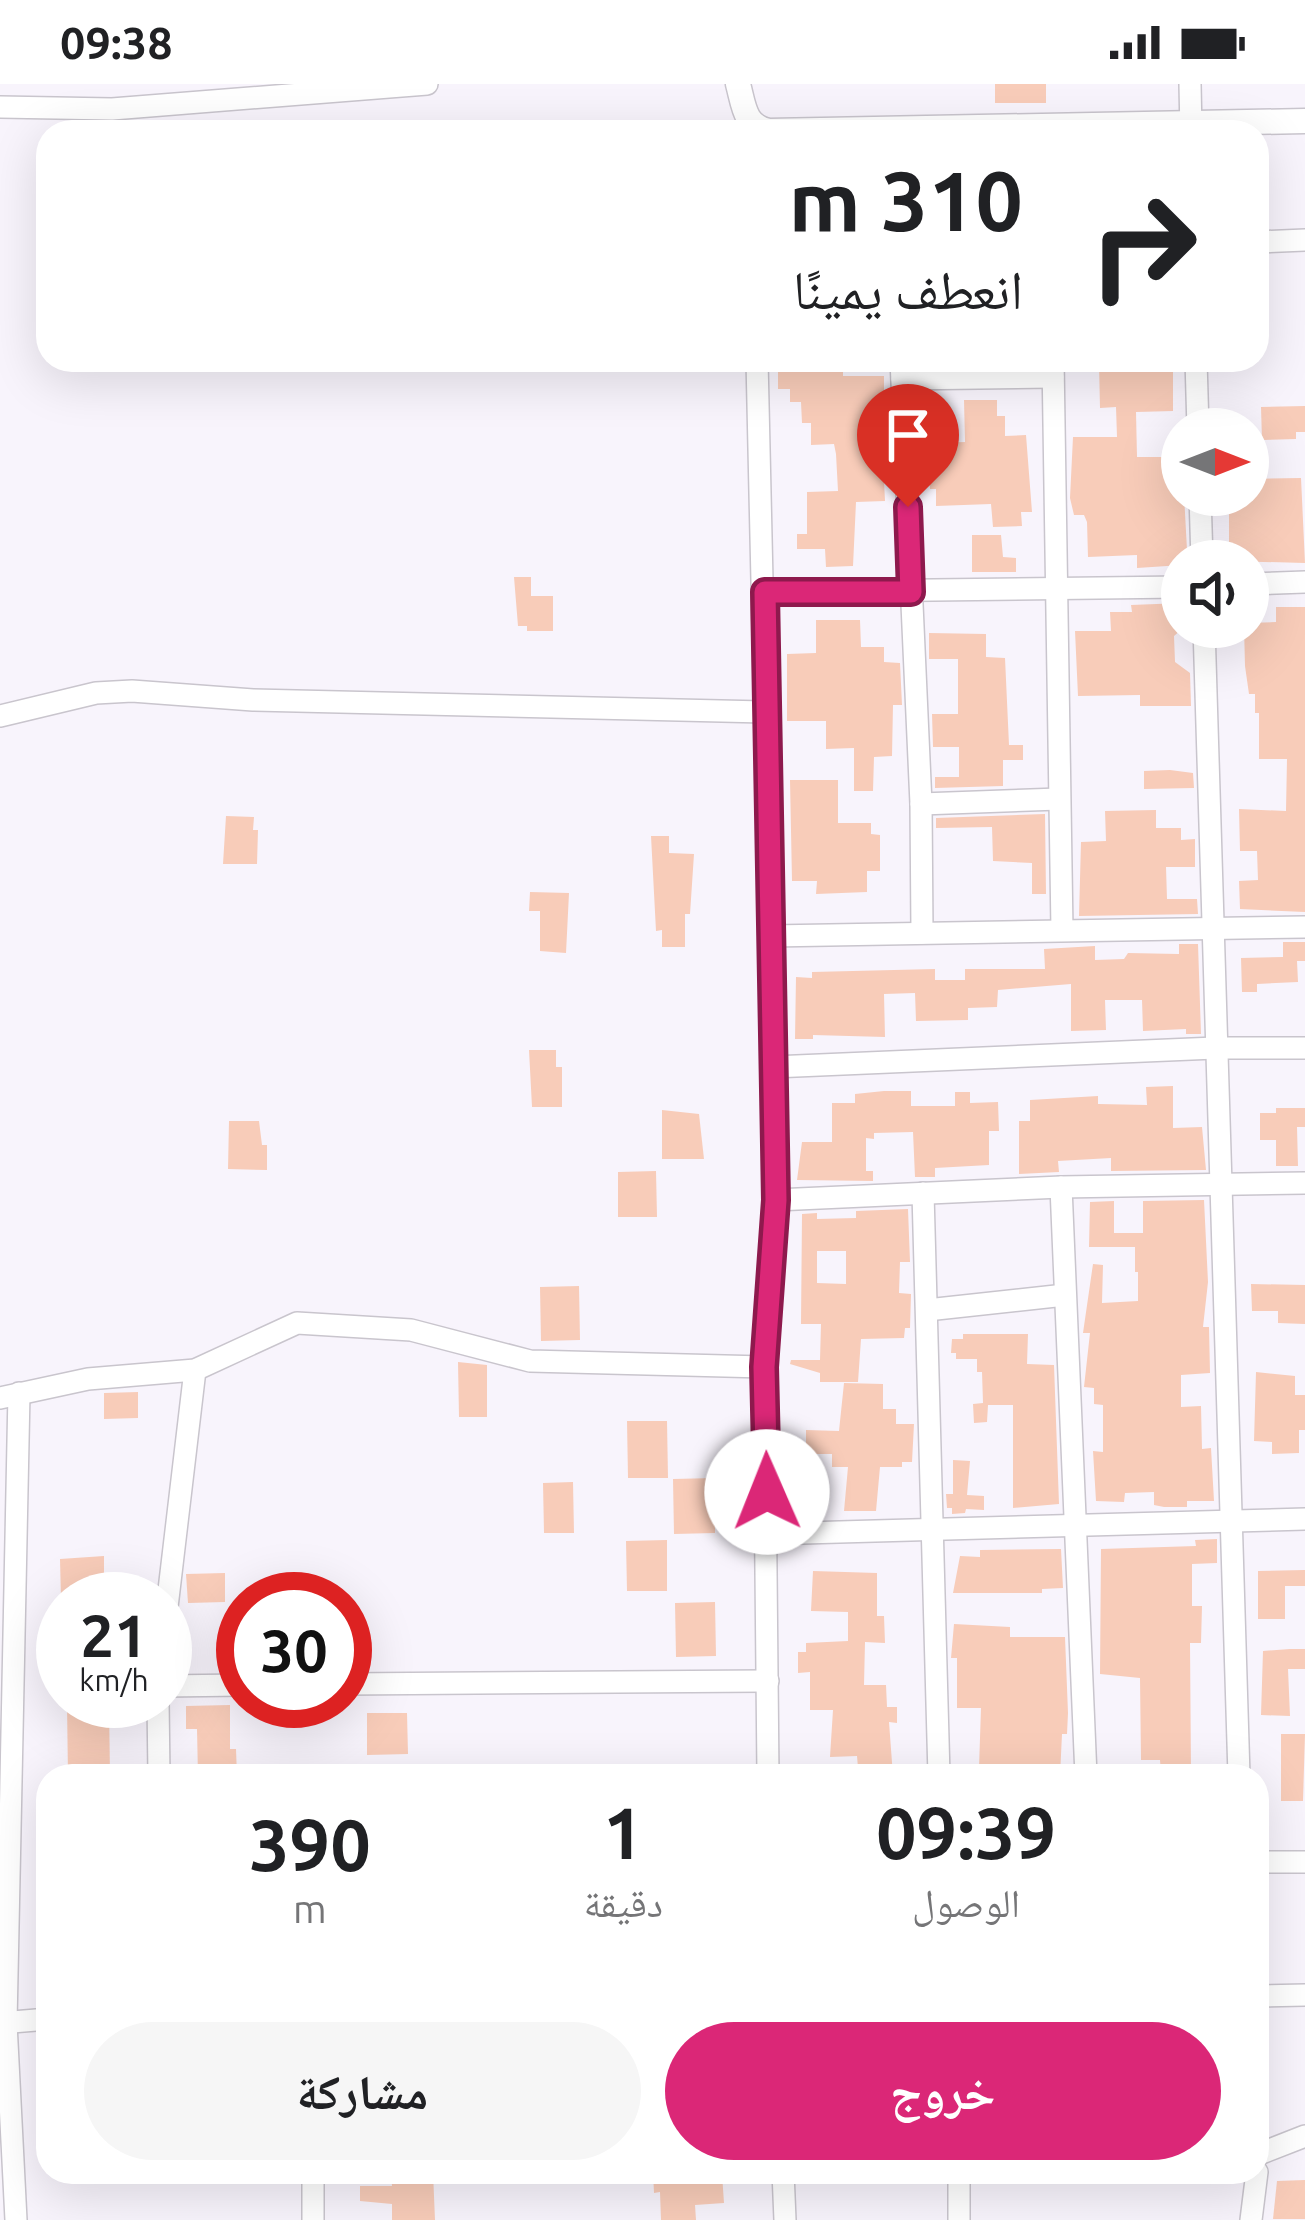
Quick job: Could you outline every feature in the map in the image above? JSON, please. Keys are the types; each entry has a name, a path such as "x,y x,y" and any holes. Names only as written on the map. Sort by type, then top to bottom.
{"street":[{"path":"0,106 112,109 427,84"},
{"path":"737,84 749,120"},
{"path":"1190,84 1190,120"},
{"path":"1269,123 1305,121"},
{"path":"1269,242 1305,240"},
{"path":"757,372 776,1200 764,1367 768,1764"},
{"path":"902,372 922,933"},
{"path":"1053,372 1062,930"},
{"path":"1196,372 1197,408"},
{"path":"1269,583 1305,582"},
{"path":"765,592 1161,587"},
{"path":"1205,648 1238,1764"},
{"path":"0,716 96,693 132,691 254,700 767,712"},
{"path":"921,804 1060,799"},
{"path":"771,936 1305,927"},
{"path":"772,1067 1305,1048"},
{"path":"776,1200 1061,1187 1305,1184"},
{"path":"1061,1187 1085,1764"},
{"path":"923,1193 939,1764"},
{"path":"927,1310 1065,1295"},
{"path":"16,2220 3,2023 9,1395 88,1379 195,1370 297,1324 411,1330 530,1361 764,1367"},
{"path":"171,1572 195,1370"},
{"path":"768,1534 1305,1519"},
{"path":"372,1684 768,1681"},
{"path":"158,1728 159,1764"},
{"path":"1269,1862 1305,1862"},
{"path":"1269,1996 1305,1995"},
{"path":"3,2023 36,2019"},
{"path":"1269,2156 1305,2136"},
{"path":"313,2184 314,2220"},
{"path":"784,2184 785,2220"},
{"path":"958,2220 959,2184"},
{"path":"1251,2220 1255,2184"}],"building":[{"path":"995,84 1046,84 1046,103 995,103"},
{"path":"778,372 884,376 884,408 867,408 867,440 890,441 891,481 884,481 885,501 856,502 853,566 826,567 825,549 797,549 797,534 807,534 807,492 838,491 836,454 834,444 811,445 811,423 802,423 801,402 790,402 790,389 778,389"},
{"path":"1099,372 1173,372 1173,408 1136,412 1137,457 1161,457 1161,516 1185,516 1186,540 1161,540 1161,566 1137,568 1137,555 1088,557 1087,522 1084,515 1074,515 1070,498 1073,437 1117,437 1116,407 1100,408"},
{"path":"964,400 997,400 997,416 1005,416 1005,436 1026,435 1032,512 1021,512 1022,526 993,527 991,504 936,506 929,468 921,468 919,426 932,426 934,443 965,442"},
{"path":"1305,406 1305,432 1296,432 1296,439 1269,440 1269,408 1261,407"},
{"path":"1301,478 1305,563 1269,562 1269,540 1229,540 1229,516 1269,516 1269,479"},
{"path":"972,535 1001,535 1003,557 1016,558 1016,572 972,572"},
{"path":"514,577 531,577 531,596 553,596 553,631 527,631 527,626 518,626"},
{"path":"1161,604 1161,648 1174,648 1175,662 1190,673 1191,706 1140,706 1140,695 1078,696 1075,631 1111,631 1110,612 1132,612 1131,605"},
{"path":"1276,607 1305,607 1305,912 1240,909 1239,881 1258,880 1257,851 1240,851 1239,809 1286,811 1287,759 1259,759 1259,713 1255,713 1255,694 1249,694 1245,666 1245,648 1269,648 1269,622 1276,622"},
{"path":"816,620 860,620 861,647 884,647 884,662 900,663 902,705 893,705 892,756 874,757 873,791 854,791 854,748 826,749 826,721 787,721 787,654 816,653"},
{"path":"929,633 986,634 986,657 1005,658 1009,745 1023,745 1023,760 1003,760 1003,786 935,788 935,777 959,777 959,747 933,747 932,714 958,714 958,659 929,659"},
{"path":"1144,771 1193,773 1194,788 1144,789"},
{"path":"790,780 838,780 838,823 871,823 871,834 880,835 880,871 867,871 867,892 816,894 817,881 792,881"},
{"path":"1156,810 1156,828 1181,828 1181,840 1195,839 1195,867 1166,867 1167,899 1197,899 1198,914 1079,916 1081,842 1106,841 1105,811"},
{"path":"1045,814 1046,894 1032,894 1032,863 993,861 992,827 936,828 936,818"},
{"path":"226,816 254,817 257,864 223,864"},
{"path":"651,836 669,836 669,853 694,854 685,947 662,947 662,930 656,931"},
{"path":"530,892 569,893 566,953 540,951 540,911 529,911"},
{"path":"1283,942 1305,942 1305,961 1297,961 1298,982 1257,984 1257,992 1242,992 1241,958 1283,957"},
{"path":"1179,944 1198,944 1201,1034 1186,1034 1186,1029 1143,1031 1142,1000 1105,1000 1106,1030 1071,1031 1071,984 998,990 997,1007 968,1008 968,1020 916,1021 915,993 884,994 885,1037 795,1039 796,977 812,978 812,972 935,969 935,980 965,980 965,969 1045,969 1044,949 1095,946 1095,960 1124,959 1128,953 1179,954"},
{"path":"529,1050 556,1050 556,1067 562,1067 562,1107 532,1107"},
{"path":"1173,1086 1173,1128 1202,1127 1206,1170 1111,1171 1111,1158 1058,1161 1059,1172 1019,1174 1019,1121 1030,1121 1030,1100 1098,1096 1098,1104 1147,1105 1146,1087"},
{"path":"911,1091 911,1106 955,1106 955,1092 970,1092 970,1103 998,1102 999,1131 989,1131 989,1165 935,1168 935,1177 915,1177 913,1132 874,1133 874,1139 866,1138 866,1171 873,1171 873,1181 797,1180 802,1142 832,1142 832,1103 855,1103 855,1094"},
{"path":"1276,1108 1305,1108 1305,1127 1297,1127 1298,1166 1276,1166 1276,1140 1260,1140 1260,1113 1276,1113"},
{"path":"662,1110 699,1114 704,1159 662,1159"},
{"path":"229,1121 259,1121 262,1145 267,1145 267,1170 228,1169"},
{"path":"656,1171 657,1217 618,1217 618,1172"},
{"path":"1204,1200 1208,1282 1203,1327 1209,1327 1210,1373 1181,1375 1181,1407 1201,1406 1202,1449 1211,1448 1214,1501 1164,1507 1154,1505 1154,1492 1125,1493 1124,1502 1096,1501 1093,1451 1103,1452 1103,1405 1094,1404 1094,1388 1084,1387 1090,1333 1083,1333 1093,1264 1103,1265 1102,1303 1138,1301 1138,1272 1135,1247 1089,1247 1090,1202 1114,1201 1114,1233 1143,1233 1143,1201"},
{"path":"908,1209 910,1262 900,1262 899,1293 911,1294 910,1328 905,1328 904,1338 861,1339 858,1382 820,1382 820,1373 790,1364 791,1360 820,1360 821,1324 801,1324 802,1214 817,1213 817,1219 856,1218 856,1211","holes":["817,1251 846,1251 846,1284 817,1283"]},
{"path":"1251,1284 1305,1285 1305,1324 1278,1323 1278,1311 1252,1311"},
{"path":"579,1286 580,1340 541,1341 540,1287"},
{"path":"963,1334 1028,1334 1027,1364 1054,1365 1059,1504 1013,1508 1013,1405 988,1405 987,1422 974,1423 973,1404 983,1403 982,1372 977,1372 977,1359 956,1359 956,1353 951,1353 952,1339 963,1339"},
{"path":"458,1362 487,1365 487,1417 459,1417"},
{"path":"1256,1372 1295,1376 1295,1395 1305,1395 1305,1430 1299,1430 1299,1453 1272,1454 1272,1442 1254,1441"},
{"path":"844,1383 883,1384 883,1409 896,1409 896,1424 914,1424 912,1462 880,1467 876,1511 844,1511 848,1467 832,1467 832,1454 806,1454 806,1430 839,1431"},
{"path":"138,1392 138,1418 104,1419 104,1393"},
{"path":"627,1421 667,1421 668,1478 628,1478"},
{"path":"953,1460 970,1461 967,1495 984,1496 984,1510 952,1514 952,1508 947,1508 946,1494 953,1494"},
{"path":"715,1478 715,1533 674,1534 673,1479"},
{"path":"573,1482 574,1533 544,1533 543,1483"},
{"path":"1217,1539 1217,1563 1192,1564 1192,1606 1202,1606 1201,1643 1190,1643 1191,1764 1160,1764 1160,1760 1141,1760 1140,1678 1100,1674 1101,1549 1196,1546 1195,1540"},
{"path":"667,1540 667,1591 627,1591 626,1541"},
{"path":"1061,1549 1063,1588 1042,1589 1042,1593 953,1593 960,1556 980,1557 980,1550"},
{"path":"104,1556 104,1572 60,1572 60,1559"},
{"path":"1305,1570 1305,1586 1285,1586 1285,1619 1258,1619 1258,1571"},
{"path":"813,1571 877,1573 877,1616 884,1616 885,1643 865,1642 864,1685 886,1685 887,1707 897,1707 897,1723 889,1722 892,1764 858,1764 857,1756 830,1757 833,1710 810,1710 810,1672 798,1673 798,1652 806,1652 806,1643 848,1641 848,1612 811,1611"},
{"path":"216,1573 216,1602 192,1603 192,1574"},
{"path":"715,1602 716,1656 676,1657 675,1603"},
{"path":"954,1624 1010,1627 1010,1637 1065,1637 1068,1713 1061,1764 979,1764 981,1708 957,1708 957,1658 951,1658"},
{"path":"1305,1649 1305,1669 1288,1669 1290,1716 1261,1715 1263,1651"},
{"path":"216,1705 216,1728 230,1728 230,1749 236,1749 237,1764 198,1764 197,1729 186,1729 192,1728 192,1706"},
{"path":"372,1713 407,1713 408,1754 367,1755"},
{"path":"67,1728 109,1728 110,1764 68,1764"},
{"path":"1281,1734 1305,1734 1303,1801 1281,1801"},
{"path":"1305,2180 1305,2219 1273,2219 1277,2181"},
{"path":"434,2184 435,2220 392,2220 392,2204 360,2201 360,2186"},
{"path":"654,2184 723,2184 724,2203 695,2205 696,2220 661,2220 660,2192 654,2193"}],"route":[{"path":"767,1492 764,1367 776,1200 765,592 911,592 908,507"}]}
